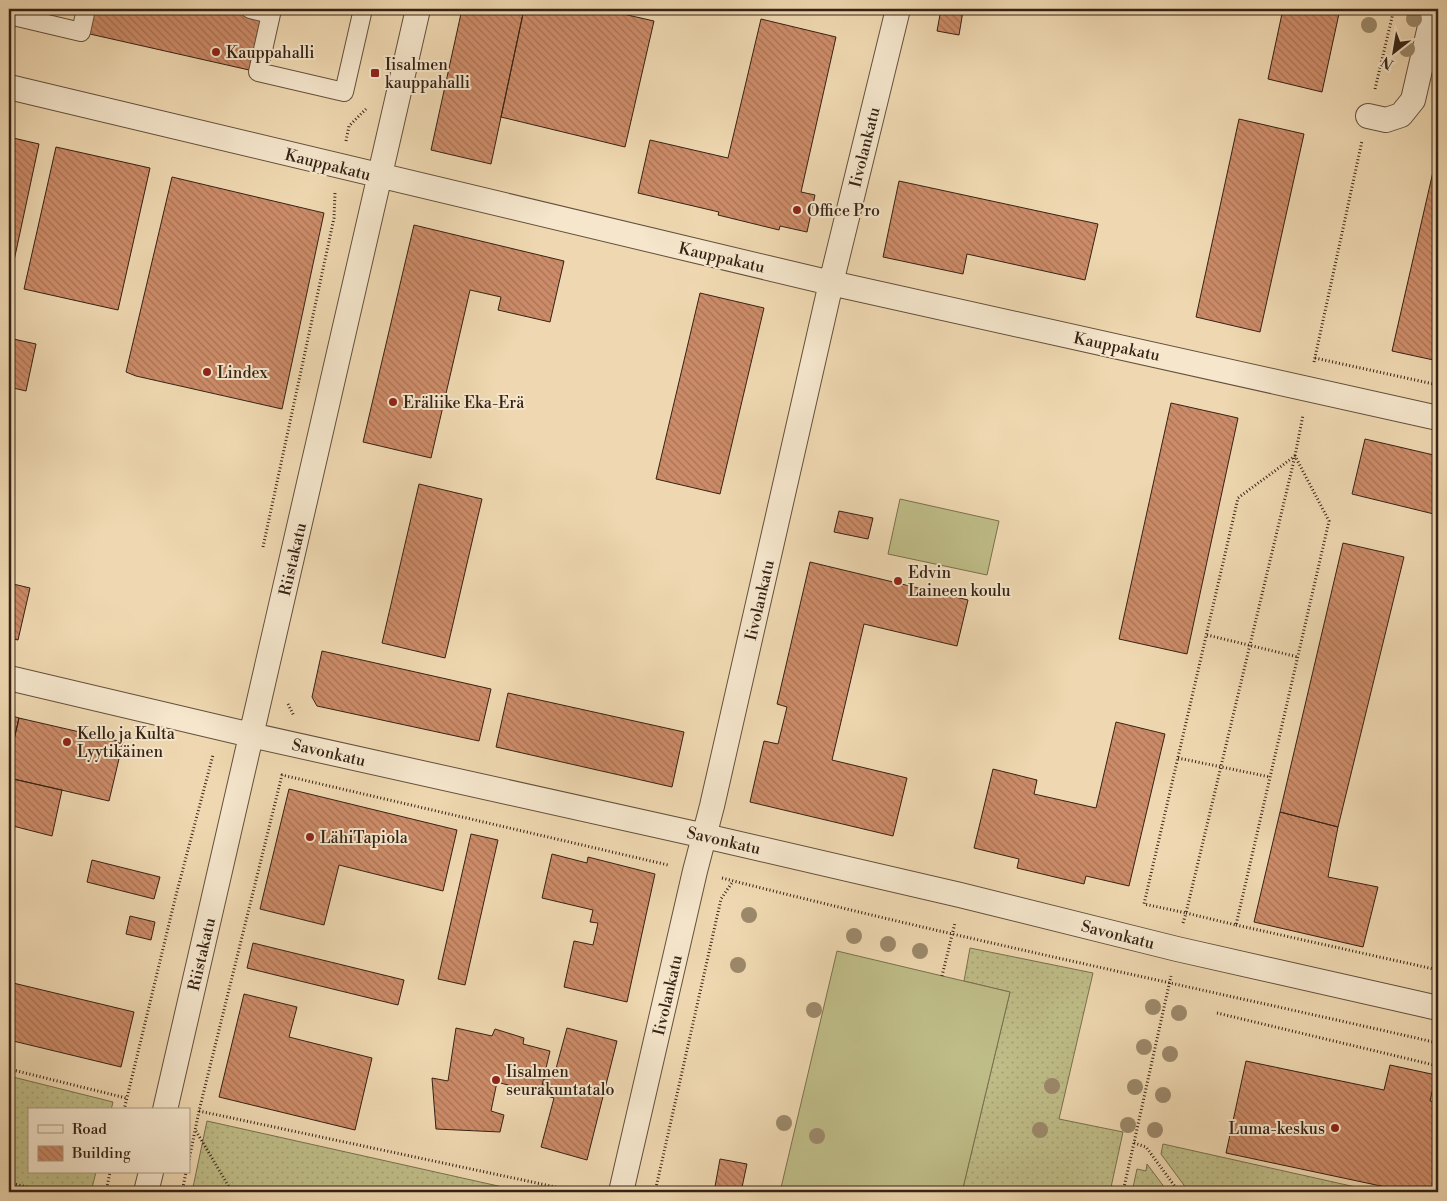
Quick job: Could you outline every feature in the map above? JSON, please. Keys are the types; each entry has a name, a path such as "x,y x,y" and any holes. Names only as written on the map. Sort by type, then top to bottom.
{"street":[{"path":"9,15 81,32 86,9"},
{"path":"250,9 271,14 258,72 344,92 363,9"},
{"name":"Riistakatu","path":"165,1108 418,9"},
{"name":"Iivolankatu","path":"621,1192 705,836 831,283 898,9"},
{"path":"1368,116 1386,120 1401,115 1413,100 1434,9"},
{"name":"Kauppakatu","path":"9,87 831,283 1438,418"},
{"name":"Savonkatu","path":"9,678 251,735 705,836 960,895 1177,949 1438,1008"},
{"path":"146,1192 150,1174"}],"path":[{"path":"1312,369 1368,116 1394,9"},
{"path":"263,550 334,218 334,198 349,126 366,109 368,100"},
{"path":"1315,358 1438,385"},
{"path":"1177,949 1295,456 1303,414"},
{"path":"1295,456 1238,498 1144,904 1438,970"},
{"path":"1236,925 1329,521 1295,456"},
{"path":"1207,635 1298,657"},
{"path":"124,1108 175,899 212,760 218,727"},
{"path":"1178,758 1270,777"},
{"path":"190,1155 282,775 673,866"},
{"path":"720,877 952,935 1438,1042"},
{"path":"654,1192 721,899 732,880"},
{"path":"942,976 952,935"},
{"path":"1123,1192 1170,982"},
{"path":"1217,1013 1438,1066"},
{"path":"9,1070 126,1098"},
{"path":"200,1111 579,1192"},
{"path":"195,1131 232,1192"},
{"path":"1134,1143 1146,1147 1180,1192"},
{"path":"106,1192 110,1174"},
{"path":"182,1192 186,1174"},
{"path":"9,1183 50,1192"},
{"path":"553,1192 559,1188"}],"shaded area":[{"path":"900,499 999,521 987,575 888,554"},
{"path":"970,948 1093,973 1059,1119 1123,1132 1110,1192 962,1192 1010,992 964,981"},
{"path":"837,951 1010,992 962,1192 780,1192"},
{"path":"9,1076 113,1102 112,1108 28,1108 28,1174 96,1174 91,1192 9,1192"},
{"path":"207,1121 525,1192 192,1192"},
{"path":"1163,1144 1378,1192 1189,1192 1161,1154"},
{"path":"1147,1164 1168,1192 1132,1192 1137,1169 1146,1171"}],"building":[{"name":"Kauppahalli","path":"86,9 250,9 271,14 258,72 81,32"},
{"path":"462,9 524,9 491,164 431,150"},
{"path":"524,9 601,9 654,21 625,147 501,117"},
{"path":"941,9 963,11 959,35 937,31"},
{"path":"1283,9 1340,9 1322,92 1268,79"},
{"path":"761,19 836,37 801,192 815,195 807,232 780,226 779,230 718,215 719,212 638,193 650,140 728,158"},
{"path":"1239,119 1304,134 1260,332 1196,317"},
{"path":"9,137 39,144 9,284"},
{"path":"56,147 150,168 118,310 24,289"},
{"path":"1438,150 1438,361 1392,351"},
{"path":"172,177 324,213 282,409 136,376 126,372"},
{"path":"899,181 1098,224 1085,280 967,254 963,274 883,257"},
{"path":"414,225 564,261 550,322 498,310 501,297 470,290 431,458 363,442"},
{"path":"700,293 764,308 720,494 656,479"},
{"path":"9,338 36,344 26,391 9,387"},
{"path":"1171,403 1238,418 1187,654 1119,639"},
{"path":"1365,439 1438,456 1438,515 1352,494"},
{"path":"419,484 482,499 445,658 382,643"},
{"path":"839,511 873,518 868,539 834,532"},
{"path":"1343,543 1404,557 1338,827 1280,812"},
{"path":"9,559 13,560 9,577"},
{"path":"810,562 968,600 957,646 864,624 832,760 907,778 893,836 750,802 764,741 778,744 787,707 777,704"},
{"path":"9,583 30,588 18,640 9,638"},
{"path":"322,651 491,689 479,741 317,706 312,697"},
{"path":"508,693 684,732 672,787 496,747"},
{"path":"9,715 19,718 9,761"},
{"path":"19,718 123,742 109,801 9,778 9,761"},
{"path":"1116,722 1165,734 1129,886 1086,876 1084,884 1017,868 1019,859 974,848 993,769 1037,780 1034,794 1096,808"},
{"path":"9,778 62,790 52,836 9,825"},
{"path":"289,789 457,830 443,891 339,865 324,925 260,909"},
{"path":"1280,812 1338,827 1328,877 1378,887 1363,947 1254,922"},
{"path":"471,834 498,840 465,985 438,979"},
{"path":"552,854 587,863 588,857 655,874 627,1002 564,987 574,941 593,945 598,923 590,922 593,910 542,898"},
{"path":"92,860 160,877 154,899 87,882"},
{"path":"130,916 155,922 151,940 126,934"},
{"path":"253,943 404,980 398,1005 247,968"},
{"path":"9,982 134,1012 121,1067 9,1040"},
{"path":"244,994 297,1007 289,1037 372,1058 355,1130 219,1097"},
{"name":"Iisalmen seurakuntatalo","path":"456,1028 492,1036 495,1029 524,1038 523,1044 550,1051 540,1094 497,1082 491,1111 504,1115 500,1132 436,1129 432,1078 448,1081"},
{"path":"567,1028 617,1041 587,1160 541,1147 554,1098 540,1094 546,1074 554,1076"},
{"name":"Luma-keskus","path":"1246,1061 1384,1090 1390,1065 1436,1075 1430,1101 1438,1103 1438,1192 1409,1192 1226,1153"},
{"path":"720,1159 747,1164 741,1192 714,1192"}],"place":[{"name":"Kauppahalli","path":"216,52"},
{"name":"Iisalmen kauppahalli","path":"375,73"},
{"name":"Office Pro","path":"797,210"},
{"name":"Lindex","path":"207,372"},
{"name":"Eräliike Eka-Erä","path":"393,402"},
{"name":"Edvin Laineen koulu","path":"898,581"},
{"name":"Kello ja Kulta Lyytikäinen","path":"67,742"},
{"name":"LähiTapiola","path":"310,837"},
{"name":"Iisalmen seurakuntatalo","path":"496,1080"},
{"name":"Luma-keskus","path":"1335,1128"}]}
